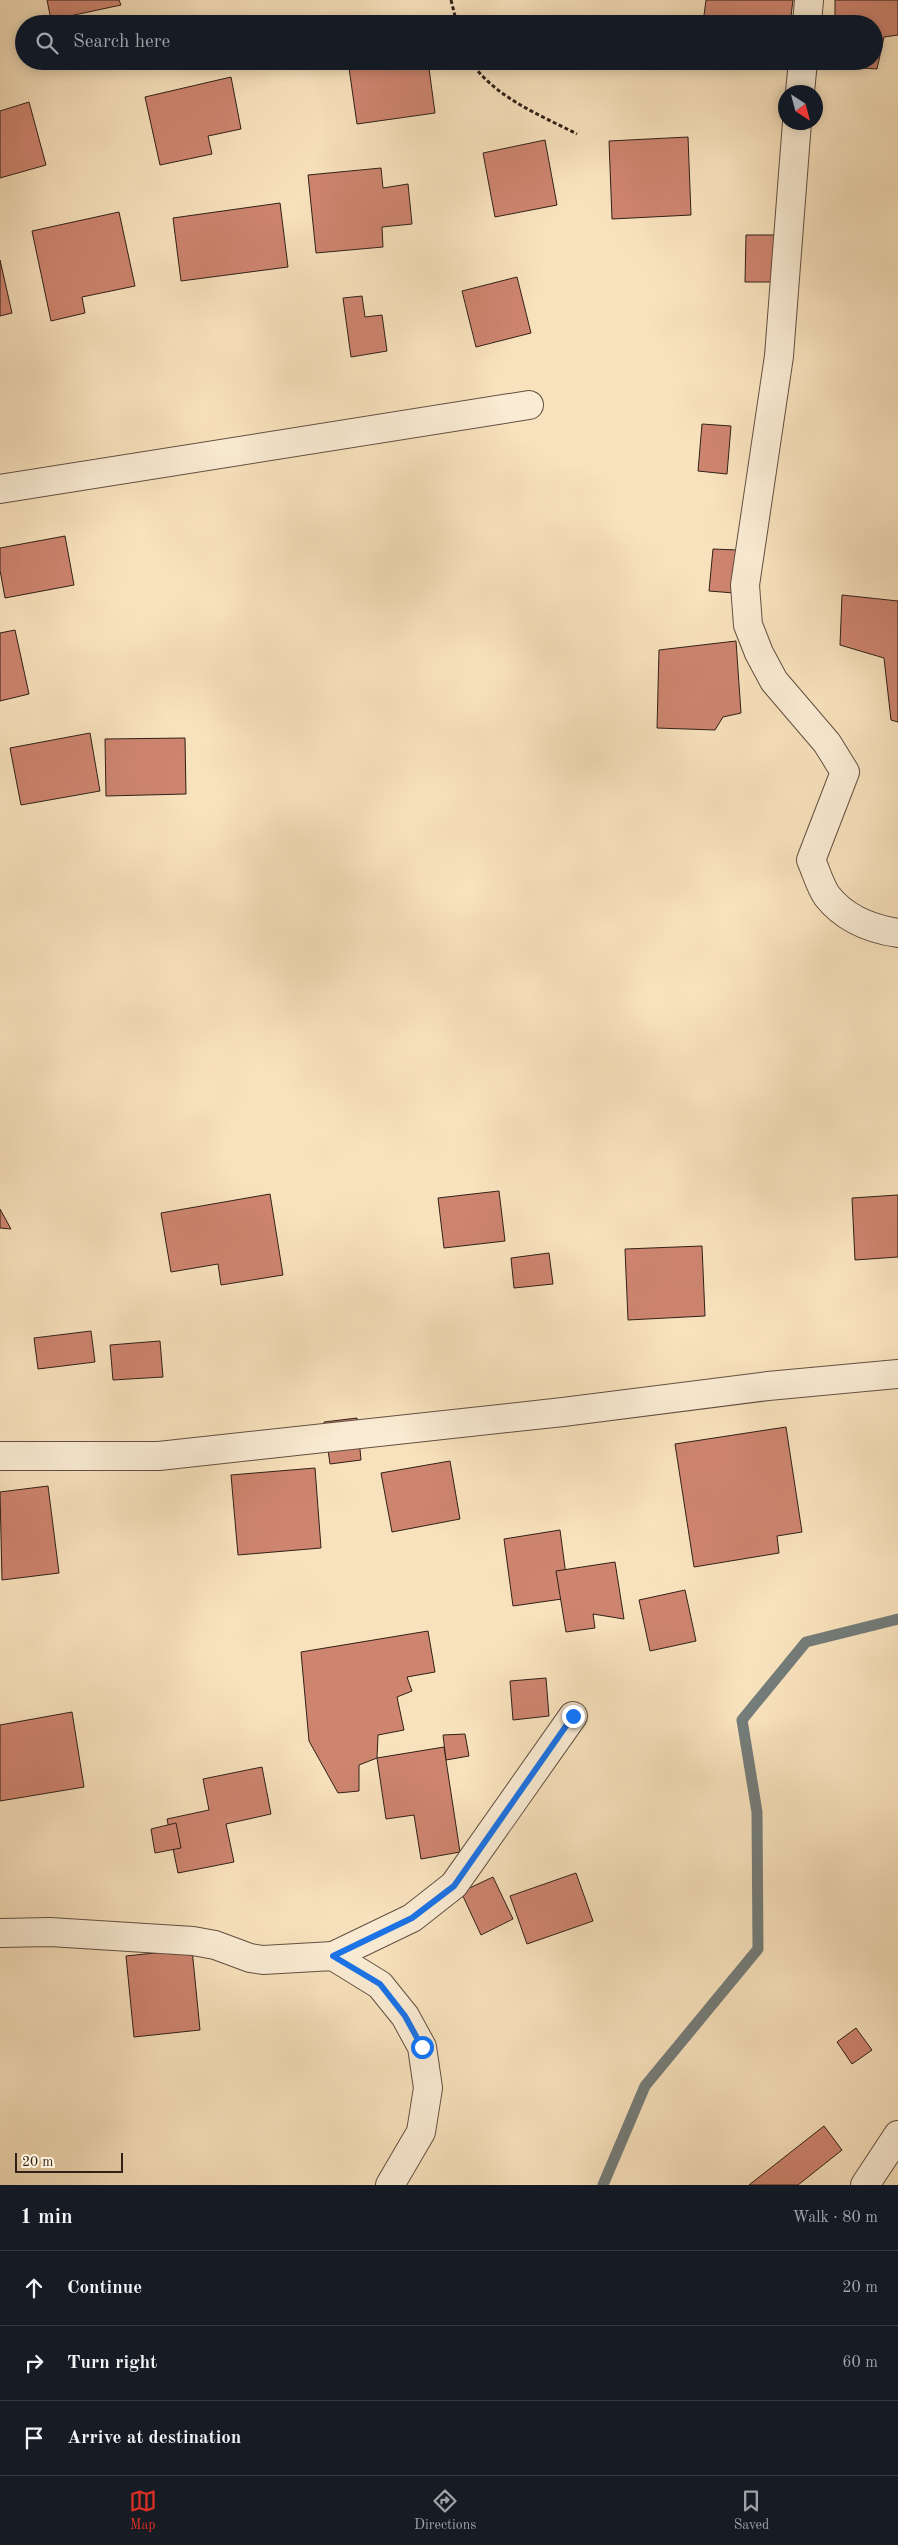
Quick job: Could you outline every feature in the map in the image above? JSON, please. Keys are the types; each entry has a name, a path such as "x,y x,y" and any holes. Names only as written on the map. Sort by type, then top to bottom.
{"street":[{"path":"808,15 809,0"},
{"path":"801,85 802,70"},
{"path":"796,130 779,356 745,585 748,625 759,654 774,681 827,743 845,772 811,860 827,895 858,922 878,930 898,933"},
{"path":"0,489 529,405"},
{"path":"0,1456 160,1456 563,1412 768,1386 898,1374"},
{"path":"0,1933 50,1932 193,1941 215,1945 250,1958 263,1960 333,1956 412,1918 454,1886 573,1716"},
{"path":"333,1956 380,1984 405,2016 422,2047 428,2088 420,2132 390,2185"},
{"path":"865,2185 898,2135"}],"path":[{"path":"450,0 454,15"},
{"path":"476,70 482,78 506,97 577,134"}],"building":[{"path":"47,0 119,0 121,5 74,15 50,15"},
{"path":"706,0 793,0 791,15 704,15"},
{"path":"835,0 898,0 898,35 884,37 883,42 883,15 835,15"},
{"path":"349,70 429,70 435,113 357,124"},
{"path":"231,77 241,129 208,136 212,154 160,165 145,97"},
{"path":"29,102 46,165 0,178 0,111"},
{"path":"688,137 691,215 612,219 609,141"},
{"path":"545,140 557,205 495,217 483,153"},
{"path":"381,168 383,188 408,184 412,224 382,227 383,247 316,253 308,175"},
{"path":"280,203 288,267 181,281 173,218"},
{"path":"119,212 135,286 82,297 85,313 51,321 32,231"},
{"path":"746,235 782,235 781,282 745,282"},
{"path":"0,260 12,313 0,316"},
{"path":"517,277 531,333 476,347 462,291"},
{"path":"362,296 365,317 382,315 387,351 351,357 343,298"},
{"path":"702,424 731,426 727,474 698,471"},
{"path":"65,536 74,585 5,598 0,570 0,548"},
{"path":"713,549 737,550 734,593 709,591"},
{"path":"842,595 898,601 898,722 891,720 884,658 840,645"},
{"path":"15,630 29,694 0,701 0,633"},
{"path":"736,641 741,713 723,717 715,730 657,728 659,650"},
{"path":"90,733 100,791 21,805 10,748"},
{"path":"185,738 186,794 106,796 105,739"},
{"path":"499,1191 505,1241 444,1248 438,1198"},
{"path":"270,1194 283,1275 221,1285 218,1264 171,1272 161,1213"},
{"path":"898,1195 898,1257 855,1260 852,1198"},
{"path":"0,1209 11,1229 0,1228"},
{"path":"702,1246 705,1316 628,1320 625,1249"},
{"path":"549,1253 553,1284 514,1288 511,1258"},
{"path":"91,1331 95,1362 38,1369 34,1338"},
{"path":"160,1341 163,1377 113,1380 110,1345"},
{"path":"357,1418 361,1460 330,1464 324,1422"},
{"path":"786,1427 802,1532 777,1536 779,1553 694,1567 675,1444"},
{"path":"450,1461 460,1519 392,1532 381,1473"},
{"path":"315,1468 321,1548 238,1555 231,1475"},
{"path":"48,1486 59,1573 2,1580 0,1492"},
{"path":"560,1530 569,1598 513,1606 504,1539"},
{"path":"615,1562 624,1619 593,1614 595,1628 566,1632 556,1571"},
{"path":"685,1590 696,1641 650,1651 639,1600"},
{"path":"428,1631 435,1672 407,1677 412,1691 397,1697 404,1730 378,1735 377,1758 359,1765 359,1791 338,1793 309,1741 301,1652"},
{"path":"546,1678 549,1716 513,1720 510,1681"},
{"path":"72,1712 84,1787 0,1801 0,1725"},
{"path":"465,1734 469,1756 446,1760 443,1735"},
{"path":"444,1747 460,1852 421,1859 414,1815 386,1819 377,1758"},
{"path":"262,1767 271,1814 226,1824 234,1862 178,1873 167,1819 209,1810 203,1779"},
{"path":"176,1823 181,1848 155,1853 151,1829"},
{"path":"576,1873 593,1921 527,1944 510,1896"},
{"path":"493,1877 513,1919 481,1935 461,1892"},
{"path":"192,1949 200,2030 134,2037 126,1956"},
{"path":"856,2028 872,2050 852,2064 837,2042"},
{"path":"824,2126 842,2150 798,2185 749,2185"}],"waterway":[{"path":"603,2185 645,2086 758,1949 757,1812 742,1720 806,1642 898,1619"}],"route":[{"path":"422,2047 405,2016 380,1984 333,1956 412,1918 454,1886 573,1716"}]}
